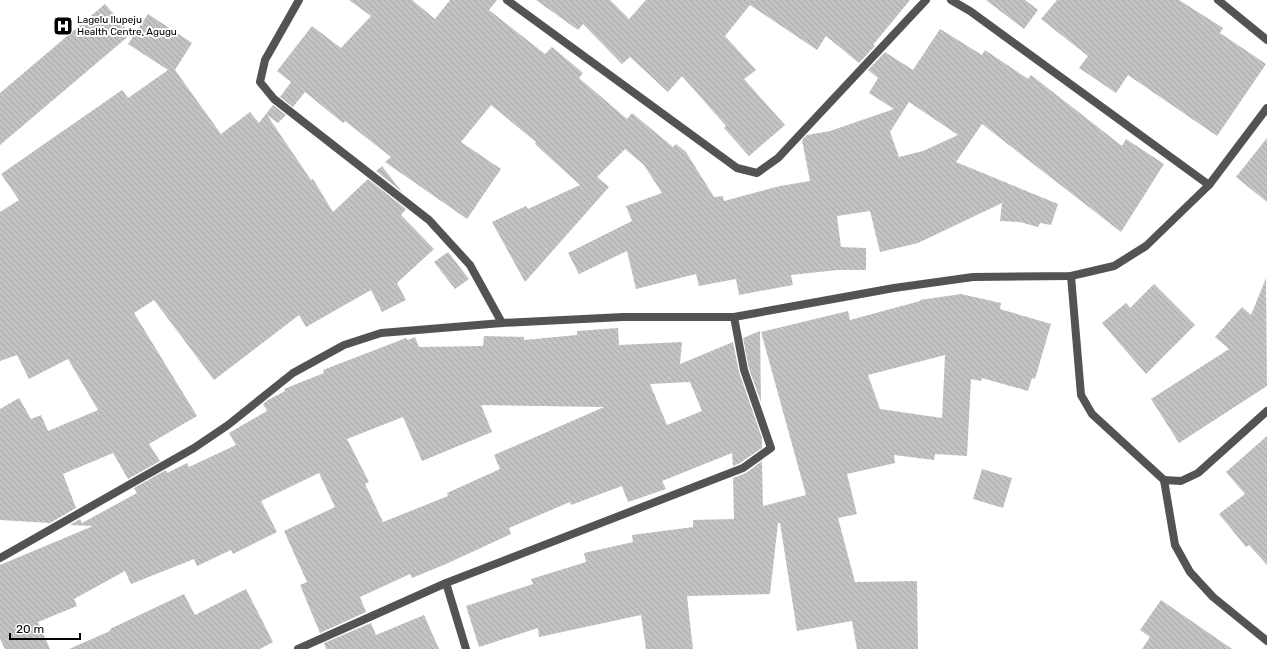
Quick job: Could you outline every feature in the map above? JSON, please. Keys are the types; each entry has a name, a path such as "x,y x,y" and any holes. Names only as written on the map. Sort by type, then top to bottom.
{"street":[{"path":"299,0 265,60 260,82 274,99 429,220 470,265 502,323"},
{"path":"507,0 737,168 757,173 778,158 926,0"},
{"path":"951,0 970,11 1209,185"},
{"path":"1218,0 1267,40"},
{"path":"0,558 194,448 228,424 293,373 344,345 380,333 502,323 623,317 734,317 894,288 973,276 1071,276 1114,266 1146,246 1209,185 1267,108"},
{"path":"1071,276 1081,395 1092,414 1164,480 1175,545 1190,572 1213,597 1267,641"},
{"path":"298,649 446,584 742,468 771,448 744,370 734,317"},
{"path":"1164,480 1181,481 1198,472 1267,411"},
{"path":"446,584 466,649"}],"building":[{"path":"349,0 412,0 435,19 450,0 497,0 489,10 545,54 552,47 583,73 579,78 627,119 632,113 673,147 676,144 686,152 714,197 723,196 724,201 780,186 810,181 802,140 807,135 830,131 894,109 869,93 878,78 868,70 885,52 913,70 940,29 982,55 985,50 1028,79 1031,75 1122,146 1126,139 1164,164 1121,232 982,124 956,162 1058,204 1051,225 1040,223 1038,227 1020,222 1000,221 1002,203 918,243 880,252 870,211 837,216 841,247 866,248 866,270 838,270 791,275 793,285 739,295 736,279 699,286 696,274 636,289 627,251 579,274 568,253 632,221 626,206 662,193 644,165 625,149 597,177 609,187 525,282 492,222 526,206 528,209 580,185 535,144 536,142 491,105 461,142 501,169 467,219 385,162 391,157 345,121 343,123 305,92 293,107 280,97 291,82 277,71 312,26 341,48 371,16","holes":["909,102 958,135 923,151 899,157 890,132"]},
{"path":"536,0 610,0 629,19 646,0 910,0 873,45 875,46 859,63 826,36 817,50 750,5 725,36 756,70 744,79 785,125 749,156 724,128 726,126 682,76 668,92 630,57 622,64 583,24 578,30"},
{"path":"986,0 1025,0 1038,10 1024,29"},
{"path":"1057,0 1179,0 1223,28 1220,33 1266,64 1217,136 1128,75 1116,93 1079,68 1088,56 1041,19"},
{"path":"105,4 131,34 0,145 0,93"},
{"path":"148,14 192,43 175,70 221,134 250,112 259,123 273,105 286,115 278,123 267,115 311,180 313,179 333,212 368,179 406,209 401,215 434,249 397,283 406,300 382,312 371,290 306,327 299,315 214,380 154,300 134,313 197,416 149,444 160,461 128,479 113,453 63,474 76,508 50,523 0,520 0,409 19,398 31,419 41,415 48,431 98,410 68,359 29,379 17,355 0,361 0,212 19,200 1,174 122,90 128,98 168,70 128,44"},
{"path":"1267,138 1267,202 1236,177"},
{"path":"382,166 402,192 376,171"},
{"path":"448,252 469,279 455,289 434,262"},
{"path":"1266,278 1267,386 1179,443 1151,399 1229,349 1215,337 1242,307 1251,315"},
{"path":"1154,284 1195,325 1146,374 1102,323 1126,303 1130,308"},
{"path":"961,294 1001,303 1000,309 1051,324 1035,379 1032,378 1028,391 982,378 981,381 971,379 967,456 935,454 934,460 894,455 895,463 847,474 857,514 838,518 855,582 917,581 918,649 857,649 852,621 797,631 780,523 778,523 770,594 687,596 693,649 646,649 641,615 539,637 538,628 479,647 466,606 533,584 531,579 586,562 584,553 633,542 632,535 693,527 693,520 734,519 733,478 746,473 762,461 763,506 806,495 761,332 848,311 850,320 920,300","holes":["945,355 942,418 880,409 868,375"]},
{"path":"618,328 619,345 682,342 680,364 733,342 739,372 762,438 762,448 733,466 732,453 662,481 666,489 628,502 622,486 571,505 570,502 509,528 511,534 446,564 412,578 410,574 360,597 366,612 320,633 300,585 307,582 284,531 335,507 319,473 261,501 277,532 233,554 231,550 197,566 194,559 131,584 125,571 74,599 77,606 38,622 50,649 5,649 0,639 0,565 93,526 70,525 80,519 82,523 137,493 134,488 166,470 167,473 187,463 189,467 236,445 229,433 267,411 263,404 285,391 284,389 324,373 323,370 406,338 408,340 415,337 419,347 483,346 484,336 524,337 524,340 577,335 577,331","holes":["690,382 702,411 667,425 650,384","481,405 604,407 494,455 500,469 447,493 448,496 383,522 365,484 369,482 347,439 403,417 422,461 492,432"]},
{"path":"760,331 761,402 749,369 743,338"},
{"path":"1267,436 1267,565 1249,545 1246,547 1219,514 1245,494 1226,472"},
{"path":"982,469 1012,478 1003,508 973,499"},
{"path":"246,589 273,642 260,649 69,649 110,631 110,629 184,594 195,615"},
{"path":"1161,600 1232,649 1142,649 1150,637 1140,630"},
{"path":"424,615 439,649 326,649 324,643 371,623 376,635"}],"place":[{"name":"Lagelu Ilupeju Health Centre, Agugu","path":"63,26"}]}
